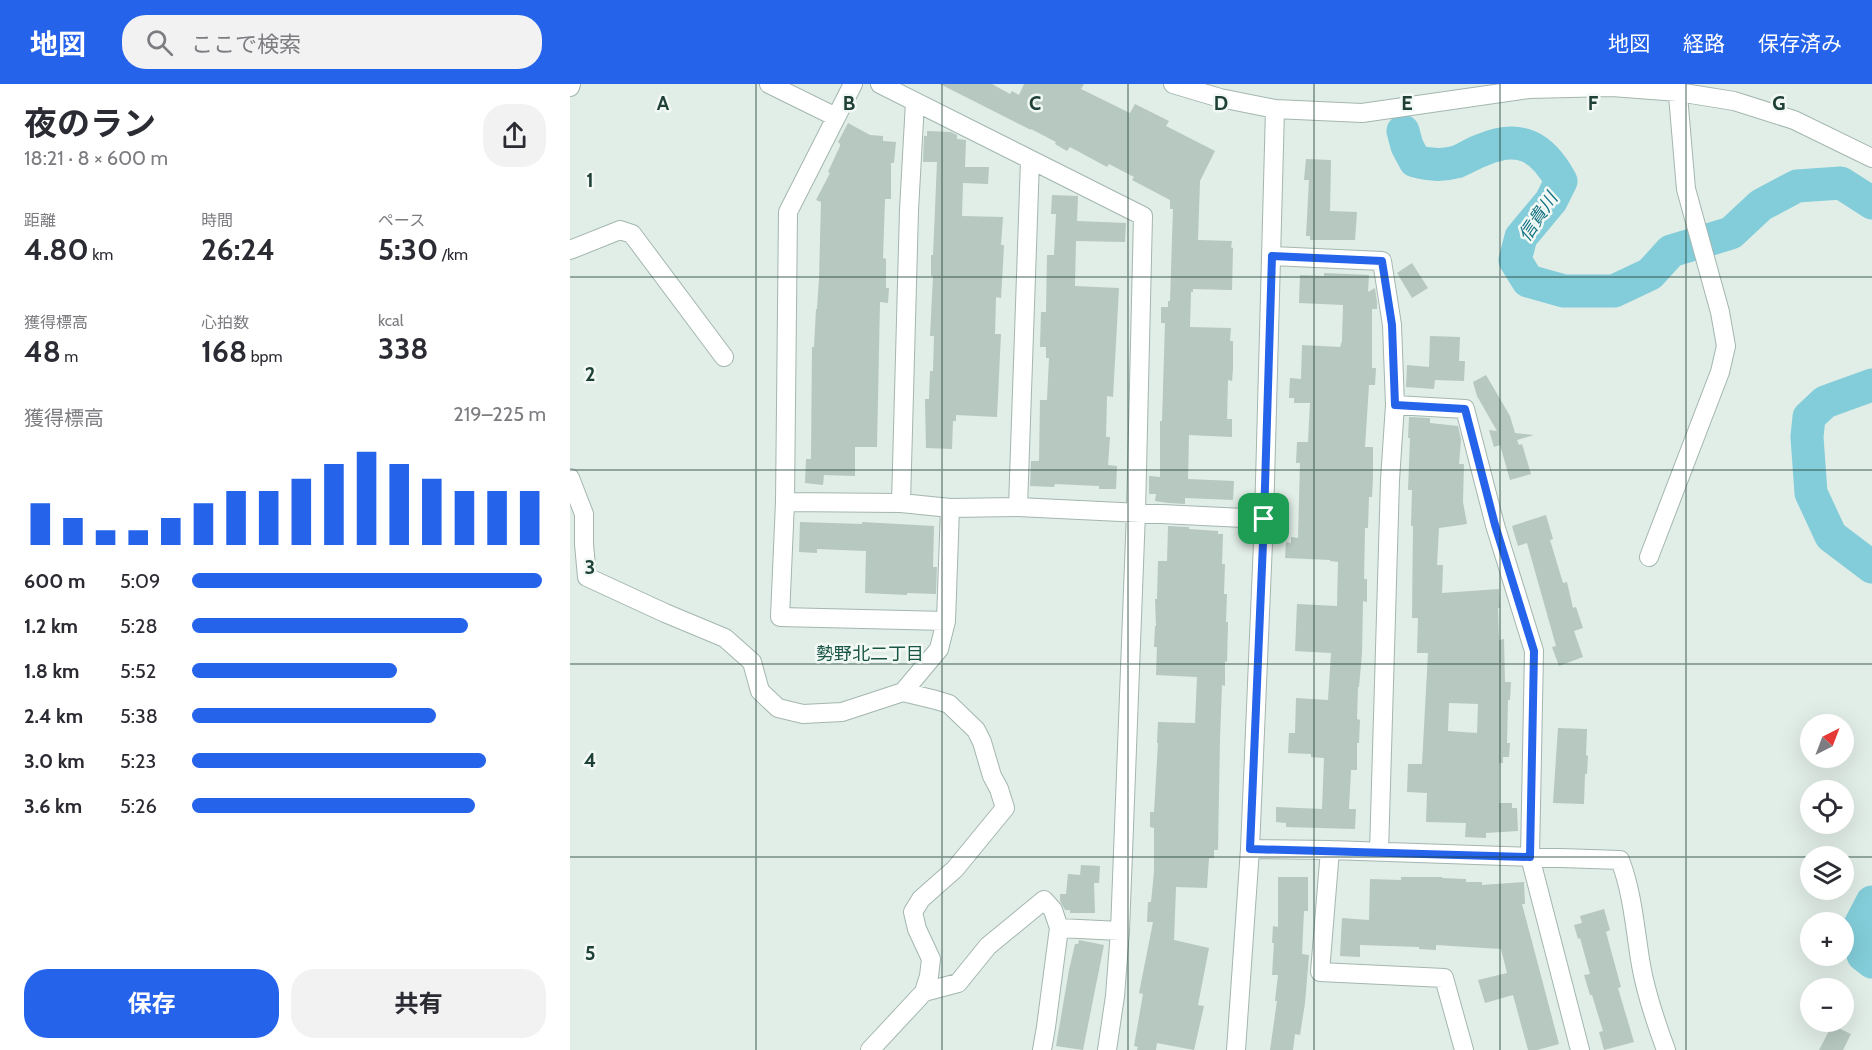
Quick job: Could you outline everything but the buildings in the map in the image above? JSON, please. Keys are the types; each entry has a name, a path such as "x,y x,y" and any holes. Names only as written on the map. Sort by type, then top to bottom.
{"street":[{"path":"769,84 836,117"},
{"path":"853,84 788,212 785,502 780,617 946,621"},
{"path":"880,84 1143,216 1136,512 1120,931 1115,996 1107,1050"},
{"path":"1173,84 1220,99 1275,109 1362,113 1529,89 1677,88 1734,101 1794,120 1872,158"},
{"path":"1649,557 1719,372 1726,346 1720,312 1686,189 1677,88"},
{"path":"901,503 909,210 915,102"},
{"path":"1236,1050 1250,849 1264,519 1275,109"},
{"path":"1018,507 1029,160"},
{"path":"570,250 620,230 632,234 724,357"},
{"path":"1272,256 1382,261 1392,325 1395,405 1390,480 1378,852"},
{"path":"1395,405 1465,409 1495,525 1534,651 1530,857 1580,1050"},
{"path":"570,478 584,514 587,577 725,638 752,662 760,691 778,708 803,714 842,712 903,692 949,705 976,729 1005,808 955,869 921,899 913,912 916,929 931,959 929,976 924,992 870,1050"},
{"path":"785,502 1018,507 1264,519"},
{"path":"903,692 939,649 946,621 950,507"},
{"path":"1250,849 1620,860 1627,878 1641,969 1655,1021 1666,1050"},
{"path":"1330,850 1320,972 1444,978 1464,1050"},
{"path":"924,992 958,983 988,946 1044,900 1053,910 1059,928 1042,1050"},
{"path":"1059,928 1120,931"}],"waterway":[{"name":"信貴川","path":"1403,131 1407,146 1415,161 1425,163 1456,162 1482,150 1508,143 1529,146 1546,159 1561,181 1551,201 1521,237 1515,260 1528,281 1564,291 1614,291 1650,274 1671,251 1731,233 1761,205 1797,186 1841,183 1872,203"},
{"name":"信貴川","path":"1872,385 1825,402 1809,417 1807,437 1811,493 1831,536 1872,567"},
{"name":"信貴川","path":"1872,902 1859,927 1863,955 1872,962"}],"district":[{"name":"勢野北二丁目","path":"870,654"}],"route":[{"path":"1272,256 1382,261 1392,325 1395,405 1465,409 1495,525 1534,651 1530,857 1250,849 1264,519 1272,256"}]}
